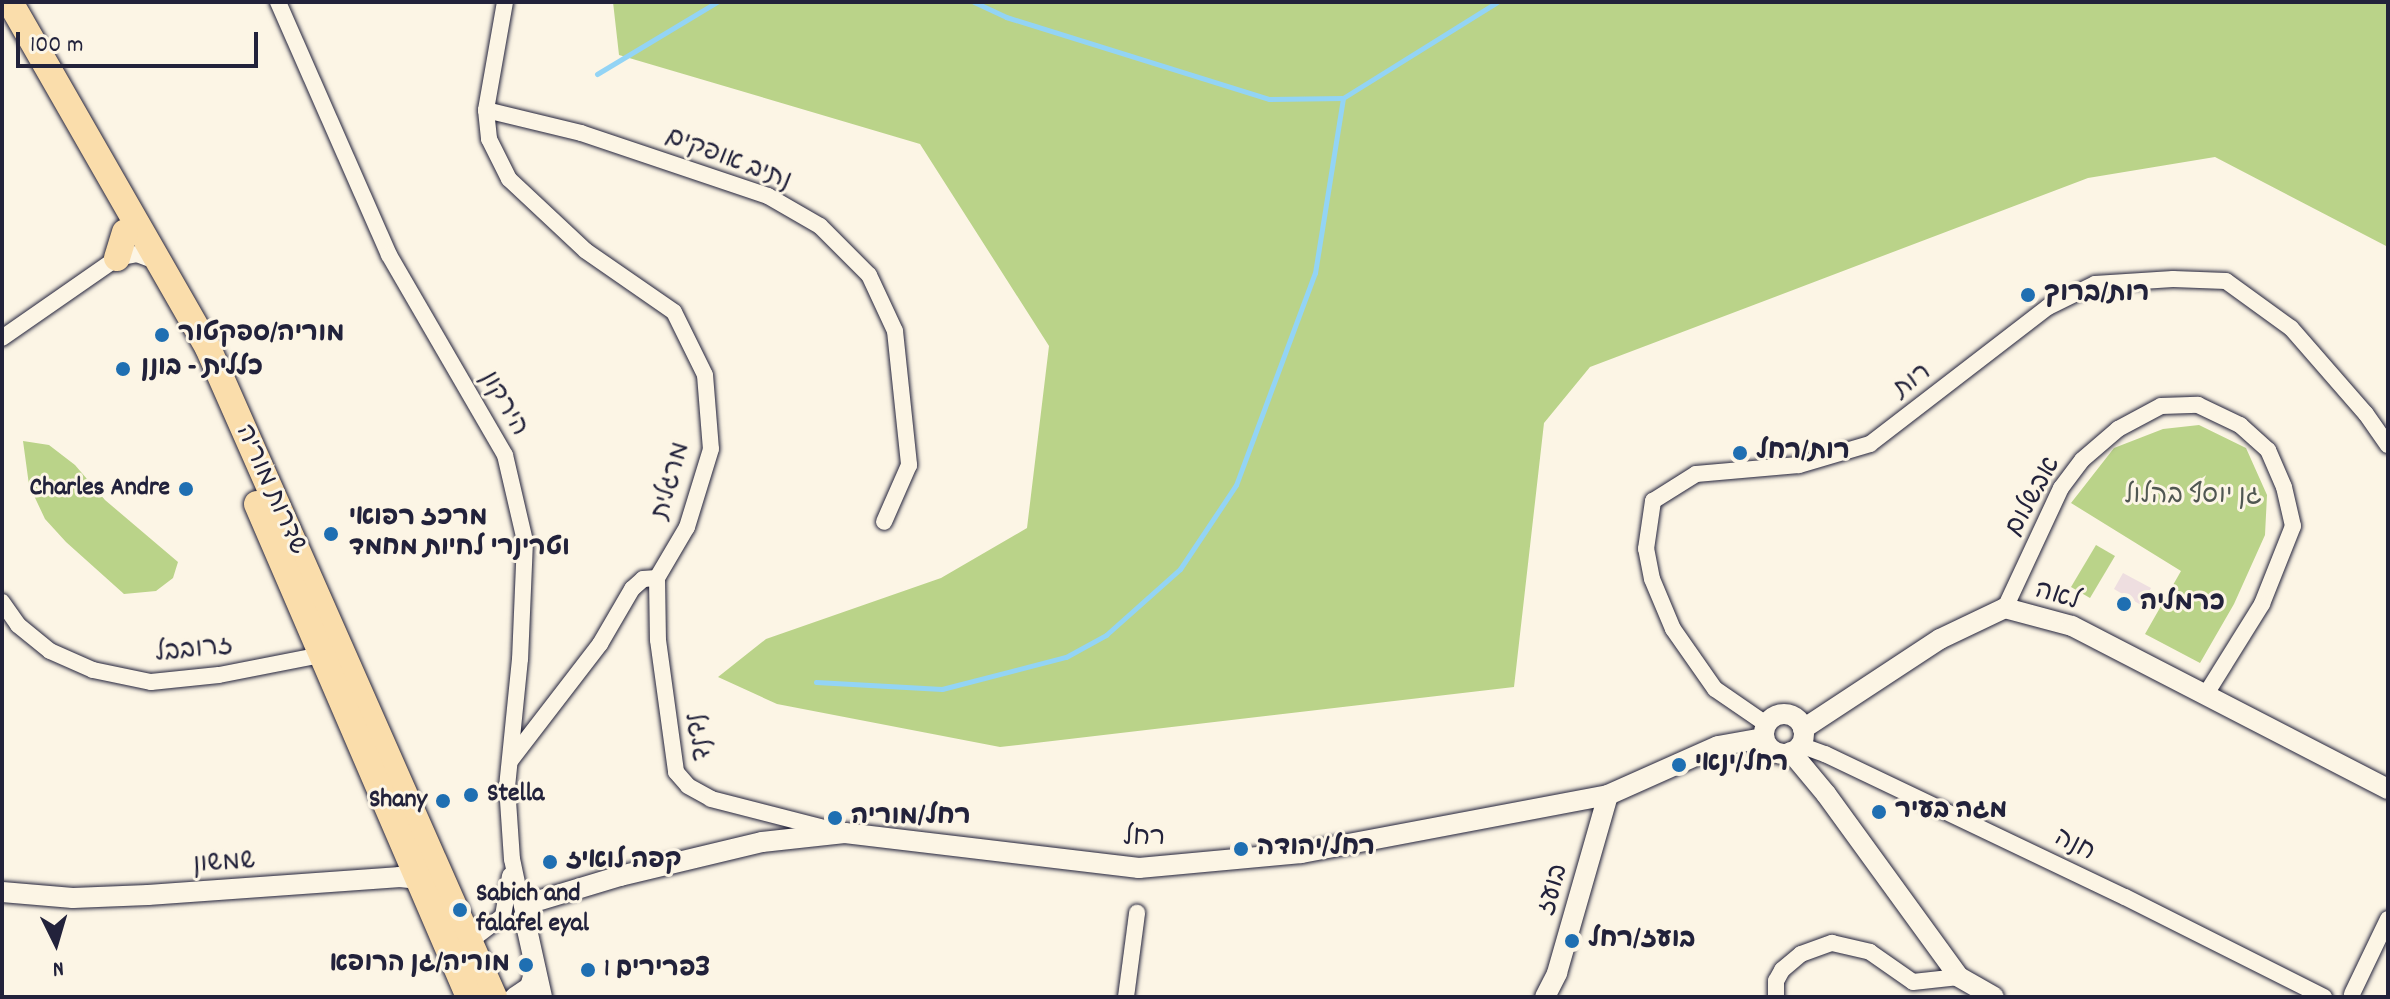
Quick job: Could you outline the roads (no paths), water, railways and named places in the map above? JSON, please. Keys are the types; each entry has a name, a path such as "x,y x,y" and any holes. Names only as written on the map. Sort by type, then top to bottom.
{"main road":[{"name":"שדרות מוריה","path":"10,2 208,348 494,997"},
{"name":"שדרות מוריה","path":"2,24 126,248 196,364 469,997"}],"street":[{"name":"הירקון","path":"278,2 389,255 505,455 525,541 520,659 507,807 512,859 524,916"},
{"name":"מרגלית","path":"505,2 486,110 489,139 509,179 586,251 674,312 705,375 711,449 687,527 657,578 643,579 632,589 600,644 509,762"},
{"name":"נתיב אופקים","path":"486,110 581,133 768,196 820,226 869,275 895,331 909,465 884,522"},
{"path":"4,333 126,248 148,255 165,269"},
{"name":"רות","path":"1765,731 1715,689 1673,629 1652,579 1646,549 1653,501 1696,474 1799,465 1870,444 2048,307 2095,284 2173,279 2226,281 2291,328 2366,414 2388,445"},
{"name":"אבשלום","path":"2005,608 2061,488 2082,460 2118,429 2161,406 2198,405 2240,425 2268,450 2284,487 2293,526 2262,604 2206,694"},
{"name":"גלגל","path":"657,578 658,640 671,761 682,780 711,799 845,833"},
{"name":"זרובבל","path":"2,602 18,625 50,651 93,670 151,682 219,675 321,655"},
{"name":"לאה","path":"1798,742 1927,647 2005,608 2072,626 2388,789"},
{"name":"רחל","path":"524,916 534,902 620,876 762,842 845,833 1139,868 1301,853 1608,795 1718,746 1765,731 1783,714 1796,718 1798,742"},
{"path":"1765,731 1772,750 1798,742 1826,794 1959,977 1994,997"},
{"name":"חנה","path":"1798,742 2110,890 2326,997"},
{"name":"בועז","path":"1545,997 1557,973 1608,795"},
{"path":"469,942 503,916 512,859"},
{"name":"שמשון","path":"2,892 73,898 418,878 447,889"},
{"path":"1126,997 1137,913"},
{"path":"524,916 542,997"},
{"path":"2326,997 2341,991 2353,996 2388,919"},
{"path":"1776,997 1776,981 1782,970 1801,954 1832,943 1870,952 1913,982 1959,977"},
{"path":"515,997 530,987 535,969"}],"waterway":[{"path":"597,74 717,2"},
{"path":"974,2 1006,17 1269,99 1343,98 1497,2"},
{"path":"816,682 942,689 1066,657 1106,635 1180,569 1236,485 1315,273 1343,98"}],"place":[{"name":"רות/ברוך","path":"2028,295"},
{"name":"מוריה/ספקטור","path":"162,335"},
{"name":"כללית - בונן","path":"123,369"},
{"name":"רות/רחל","path":"1740,453"},
{"name":"Charles Andre","path":"186,489"},
{"name":"מרכז רפואי וטרינרי לחיות מחמד","path":"331,534"},
{"name":"כרמליה","path":"2124,604"},
{"name":"רחל/ינאי","path":"1679,765"},
{"name":"Stella","path":"471,795"},
{"name":"Shany","path":"443,801"},
{"name":"מגה בעיר","path":"1879,812"},
{"name":"רחל/מוריה","path":"835,818"},
{"name":"רחל/יהודה","path":"1241,849"},
{"name":"קפה לואיז","path":"550,862"},
{"name":"Sabich and falafel eyal","path":"460,910"},
{"name":"בועז/רחל","path":"1572,941"},
{"name":"מוריה/גן הרופא","path":"526,965"},
{"name":"צפרירים 1","path":"588,970"}],"park label":[{"name":"גן יוסף בהלול","path":"2193,497"}]}
